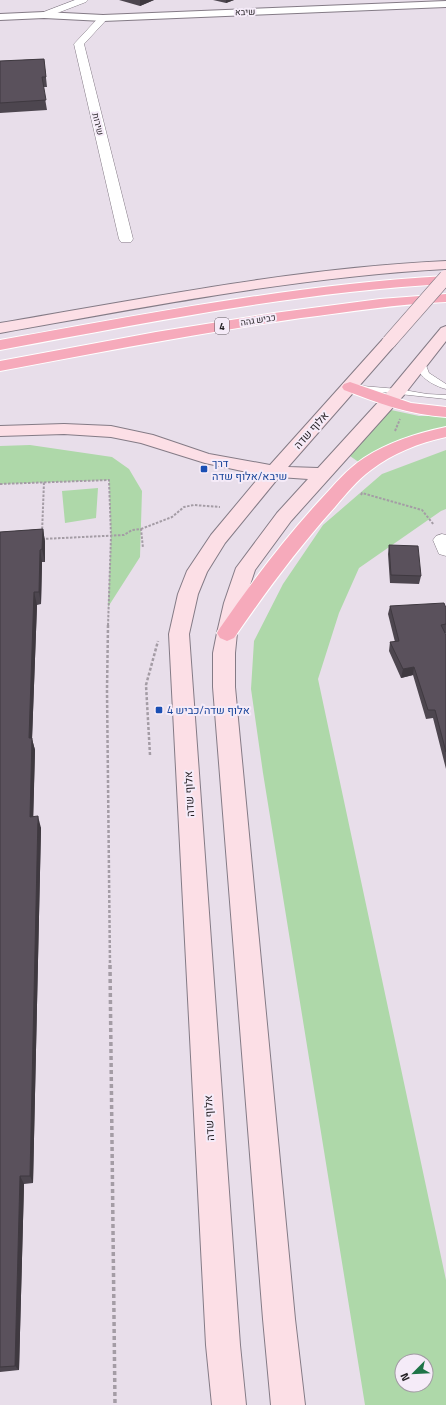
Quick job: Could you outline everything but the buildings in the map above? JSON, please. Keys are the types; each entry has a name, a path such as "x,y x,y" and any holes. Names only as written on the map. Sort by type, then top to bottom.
{"highway":[{"name":"כביש גהה","path":"0,346 179,313 394,284 446,280"},
{"name":"כביש גהה","path":"0,366 188,331 270,318 375,304 446,298"},
{"path":"350,387 393,396 405,408 446,412"},
{"path":"227,633 255,593 316,516 357,472 369,462 409,442 446,432"}],"main road":[{"path":"0,328 170,298 259,285 385,269 446,265"},
{"name":"אלוף שדה","path":"229,1405 223,1345 179,634 188,594 197,571 218,539 254,494 446,277"},
{"path":"290,1405 279,1319 224,687 224,653 234,603 246,568 284,517 393,396 442,336"},
{"path":"0,431 100,430 129,434 205,458 252,469 274,472 322,474"},
{"path":"205,458 243,478 251,485 254,494"},
{"path":"214,1196 221,1405"}],"street":[{"path":"44,15 84,0"},
{"name":"שיבא","path":"0,17 44,15 102,18 446,4"},
{"name":"שירות","path":"102,18 79,44 126,239"}],"lane":[{"path":"421,362 421,367 427,375 437,383 446,387"},
{"path":"393,396 446,397"}],"path":[{"path":"0,484 109,480 111,536 107,690 115,1405"},
{"path":"44,482 42,539 124,535 132,530 141,529 172,518 184,507 194,505 221,507"},
{"path":"357,498 362,494 422,510 434,525 444,545"},
{"path":"141,529 143,548"}],"green space":[{"path":"391,410 419,416 446,416 446,428 360,463 350,456"},
{"path":"30,445 112,457 129,469 142,491 140,557 108,607 111,536 109,480 0,484 0,446"},
{"path":"446,450 446,509 359,568 339,613 318,679 446,1280 446,1405 365,1405 263,773 251,689 254,641 283,584 323,525 382,474"},
{"path":"98,488 96,518 65,523 62,491"}],"place":[{"name":"דרך שיבא/אלוף שדה","path":"204,469"},
{"name":"אלוף שדה/כביש 4","path":"159,710"}]}
